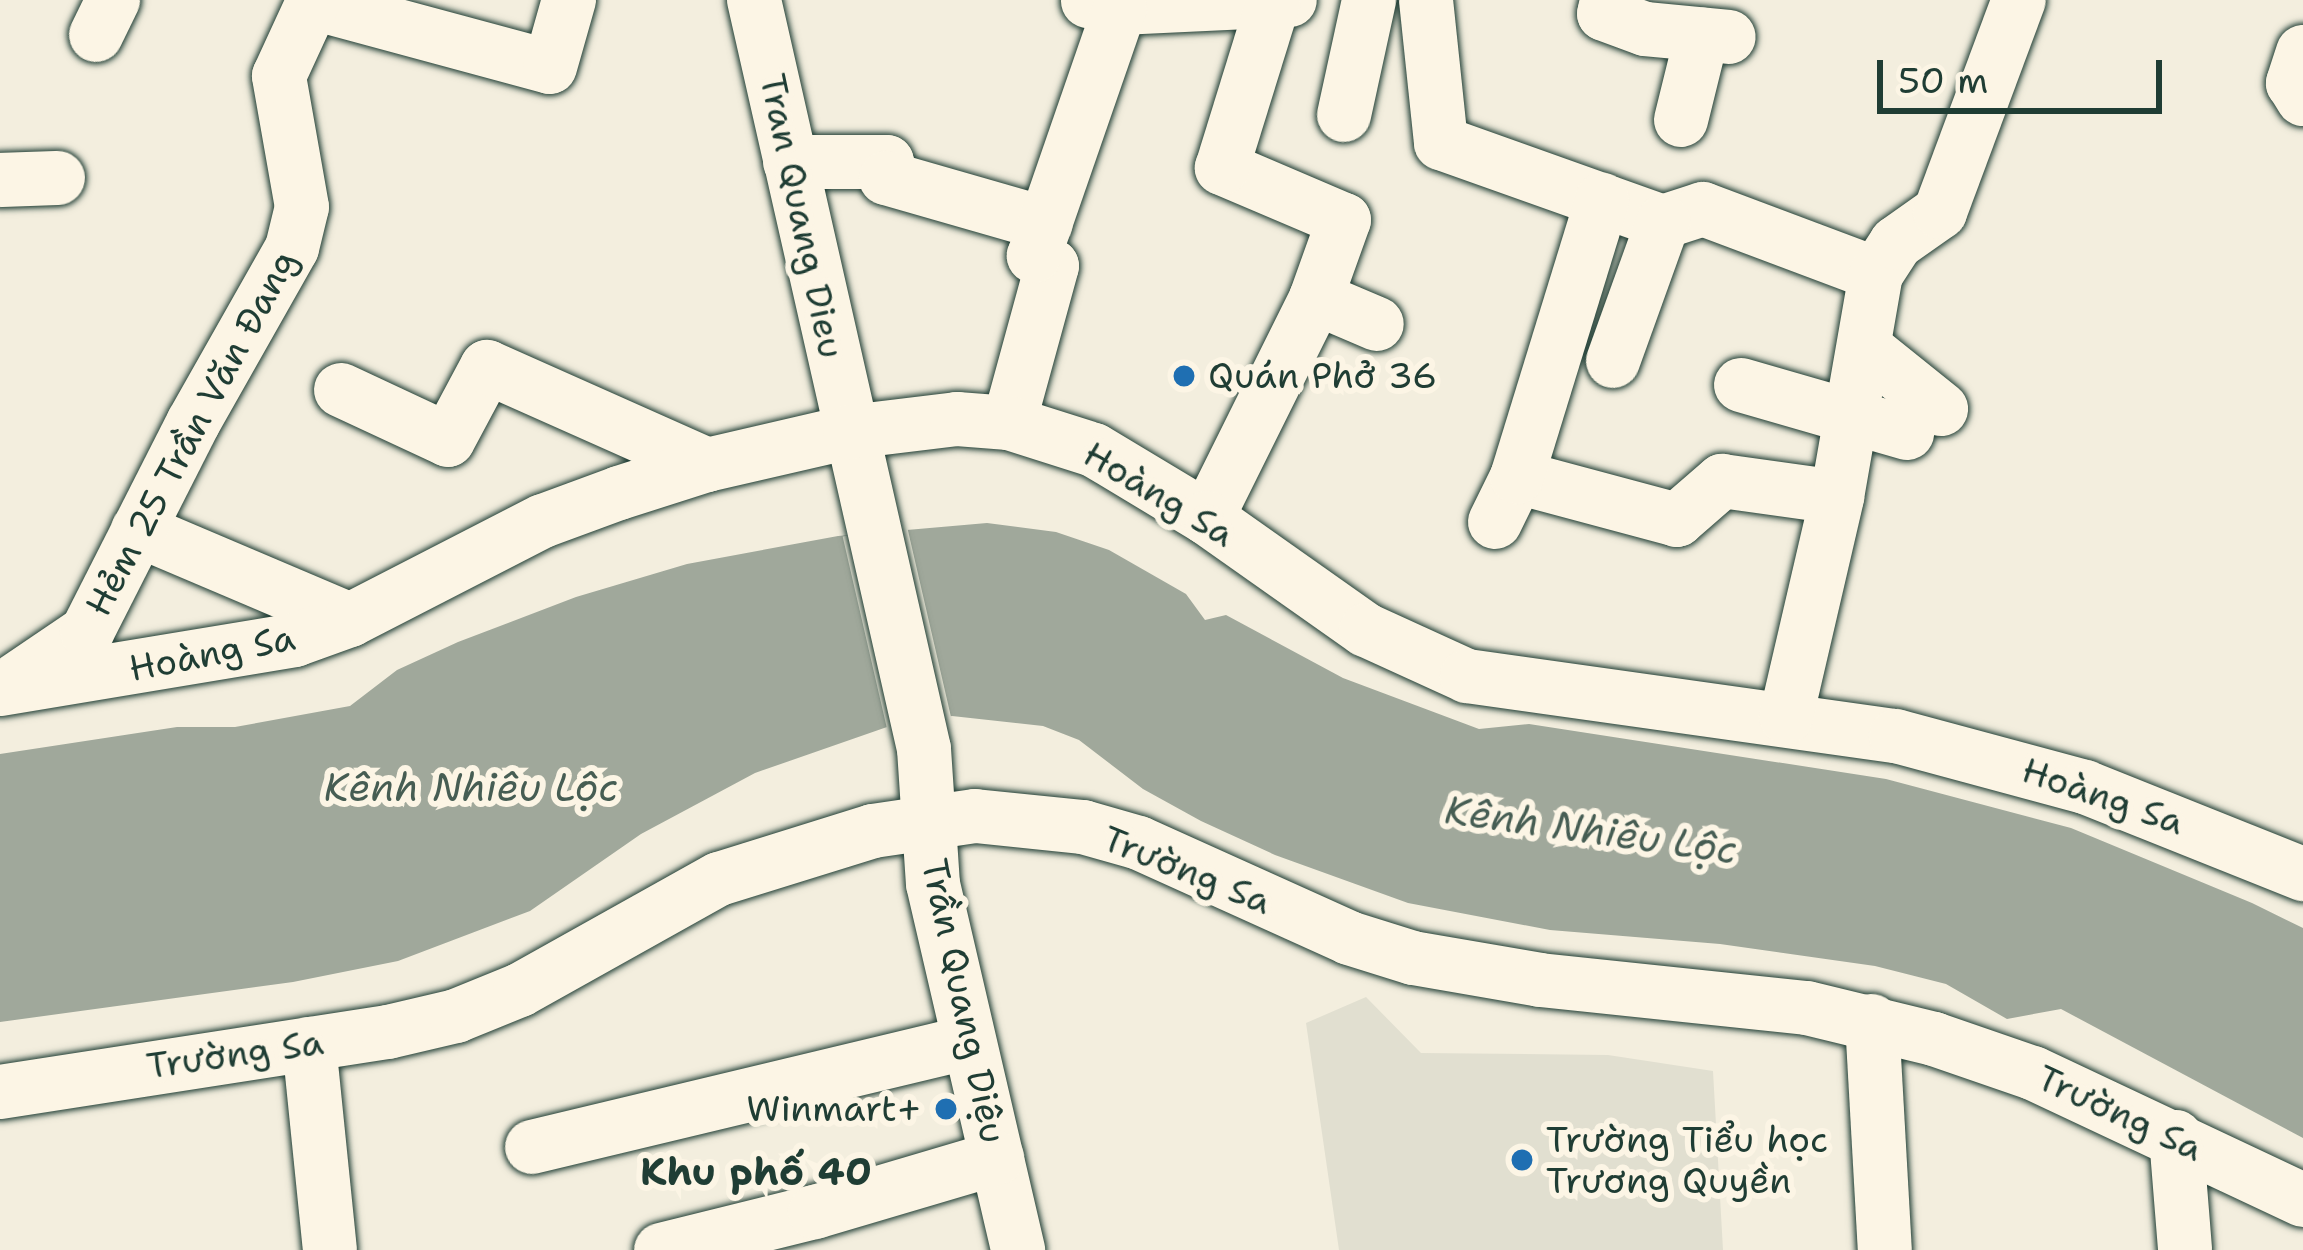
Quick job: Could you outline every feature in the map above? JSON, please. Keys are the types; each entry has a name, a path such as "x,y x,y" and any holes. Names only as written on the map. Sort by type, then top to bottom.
{"street":[{"path":"313,1 550,68 569,0"},
{"name":"Tran Quang Dieu","path":"754,0 850,432"},
{"path":"1344,115 1369,0"},
{"path":"1426,0 1441,143 1602,200 1683,215 1876,274"},
{"path":"1607,0 1604,14 1646,28 1715,36 1681,121"},
{"path":"1786,717 1837,497 1876,274 1896,243 1940,212 2019,0"},
{"name":"Hẻm 25 Trần Văn Đang","path":"2,689 87,632 292,248 302,207 279,76 313,1"},
{"path":"1009,423 1052,266 1034,256 1103,4 1281,2 1222,168 1365,228 1316,298 1207,518"},
{"path":"2303,52 2293,83 2303,99"},
{"path":"790,162 887,162 886,178 1046,224"},
{"path":"0,180 58,178"},
{"path":"1602,200 1506,499 1677,520 1722,481 1837,497"},
{"path":"1613,361 1683,215"},
{"path":"1316,298 1377,324"},
{"path":"1741,385 1851,418 1924,421 1864,346"},
{"path":"340,390 448,440 487,367 707,465"},
{"name":"Hoàng Sa","path":"2,689 232,655 350,620 543,521 707,465 903,422 1009,423 1094,450 1207,518 1348,618 1427,662 1467,676 1786,717 1994,759 2176,819 2303,874"},
{"name":"Trần Quang Diệu","path":"850,432 924,749 933,884 1018,1250"},
{"path":"138,530 350,620"},
{"name":"Trường Sa","path":"0,1092 456,1016 520,990 719,879 784,855 929,820 975,816 1083,827 1139,843 1349,938 1413,958 1477,971 1746,1000 1872,1021 2012,1064 2303,1200"},
{"path":"1872,1021 1885,1250"},
{"path":"532,1147 969,1042"},
{"path":"309,1044 330,1250"},
{"path":"2176,1138 2185,1250"},
{"path":"661,1250 819,1231 997,1158"}],"shaded area":[{"name":"Trường Tiểu học Trương Quyền","path":"1366,997 1421,1053 1608,1055 1713,1071 1723,1250 1339,1250 1306,1023"}],"water":[{"name":"Kênh Nhiêu Lộc","path":"987,523 1056,532 1109,550 1186,594 1205,620 1226,615 1343,678 1479,729 1529,724 1886,779 2071,828 2252,903 2303,928 2303,1138 2061,1009 2007,1019 1946,984 1875,966 1720,944 1550,930 1408,903 1275,855 1201,821 1143,789 1079,740 1043,726 952,716 887,727 755,773 641,834 530,911 398,961 293,982 0,1022 0,754 177,727 235,727 350,706 397,670 458,642 576,597 687,564 838,536"}],"pier":[{"path":"906,522 952,723 889,737 843,537"}],"place":[{"name":"Quán Phở 36","path":"1184,376"},
{"name":"Winmart+","path":"946,1109"},
{"name":"Trường Tiểu học Trương Quyền","path":"1522,1160"}],"district":[{"name":"Khu phố 40","path":"756,1171"}]}
